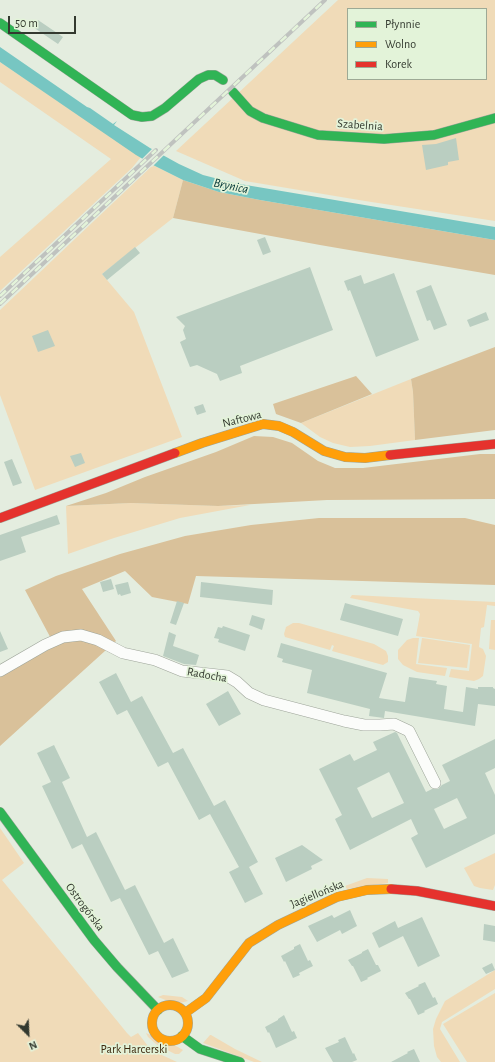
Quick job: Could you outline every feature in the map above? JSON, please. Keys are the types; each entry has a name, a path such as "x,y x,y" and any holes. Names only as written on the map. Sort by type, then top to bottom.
{"street":[{"path":"0,23 132,115 142,117 152,116 165,108 199,79 208,75 215,75 224,80"},
{"name":"Szabelnia","path":"232,92 250,111 263,118 318,135 384,139 427,136 495,118"},
{"name":"Naftowa","path":"0,518 202,443 263,424 279,426 294,432 324,451 345,457 365,458 495,444"},
{"name":"Radocha","path":"0,672 45,645 63,637 81,635 98,640 123,653 155,660 182,671 227,676 237,682 249,693 264,700 351,722 380,726 394,724 409,731 435,783"},
{"name":"Ostrogórska","path":"0,812 98,944 117,967 158,1010"},
{"name":"Jagiellońska","path":"185,1013 196,1006 210,993 249,944 278,925 337,897 367,890 390,889 417,891 495,906"},
{"path":"169,1005 181,1009 185,1013 188,1025 182,1036 173,1040 163,1039 155,1032 152,1022 155,1013 163,1006 169,1005"},
{"path":"182,1036 200,1049 214,1055 240,1062"}],"green space":[{"path":"338,0 495,0 495,221 245,181 176,151"},
{"path":"0,62 141,157 132,168 0,291 0,257 111,159 0,82"},
{"path":"153,165 183,180 173,218 102,274 134,312 182,437 35,490 0,395 0,310"},
{"path":"411,379 415,440 350,447 333,443 320,437 301,423"},
{"path":"131,503 218,506 250,505 180,518 68,554 66,506"},
{"path":"352,595 495,602 495,606 487,605 484,627 481,628 479,647 483,649 486,656 483,676 474,681 449,677 451,669 469,671 472,644 416,636 420,614 418,611 350,598"},
{"path":"491,620 495,620 495,650 489,649"},
{"path":"293,623 299,623 374,644 386,651 388,662 383,665 332,651 334,646 332,645 330,650 285,637 284,634 286,627"},
{"path":"419,638 416,664 447,668 445,676 417,672 403,665 398,659 398,650 407,640"},
{"path":"422,638 470,645 467,668 418,663"},
{"name":"Park Harcerski","path":"0,828 24,863 2,880 127,1033 131,1037 138,1033 151,1050 177,1062 0,1062"},
{"path":"495,853 495,885 493,890 474,886 464,868"},
{"path":"367,878 388,879 388,883 347,889 345,886"},
{"path":"495,970 495,989 442,1022 440,1029 460,1062 441,1062 437,1057 434,1046 433,1029 445,1001"},
{"path":"495,993 495,1062 467,1062 443,1024"},
{"path":"163,995 182,997 188,1001 180,1003 168,1001 158,997"},
{"path":"146,1033 163,1044 176,1046 183,1050 179,1054 175,1054 156,1044 148,1037"},
{"path":"210,1035 262,1062 254,1062 203,1043"}],"shaded area":[{"path":"183,180 219,192 260,200 495,240 495,275 173,218"},
{"path":"495,347 495,430 415,440 411,379"},
{"path":"356,376 372,394 301,423 276,414 273,404"},
{"path":"254,436 273,437 292,443 318,461 335,468 363,468 480,454 495,454 495,499 327,500 218,506 131,503 66,506 106,493 145,477 216,452"},
{"path":"319,518 465,518 495,525 495,585 196,576 188,604 152,597 125,571 82,589 116,641 0,746 0,676 55,646 25,590 56,576 120,554 185,536 251,525"}],"water":[{"name":"Brynica","path":"0,47 113,124 117,121 114,125 150,148 203,175 234,183 495,227 495,240 260,200 219,192 183,180 136,155 0,62"}],"pier":[{"path":"153,148 165,154 152,167 141,160"}],"building":[{"path":"38,20 63,37 58,44 33,27"},
{"path":"456,138 459,160 448,162 448,165 426,170 422,145 436,144"},
{"path":"265,237 271,252 263,255 257,240"},
{"path":"135,247 140,253 107,280 102,274"},
{"path":"310,267 333,330 240,366 242,373 220,381 217,374 197,365 190,367 180,342 186,339 183,330 185,326 176,317"},
{"path":"394,273 419,340 376,357 350,290 348,291 344,281 361,275 364,284"},
{"path":"431,285 447,325 434,330 430,320 427,321 416,291"},
{"path":"486,312 489,320 470,327 467,320"},
{"path":"48,330 55,346 38,352 32,336"},
{"path":"203,404 206,412 197,415 194,407"},
{"path":"81,453 85,463 75,467 70,456"},
{"path":"12,459 22,483 13,486 4,462"},
{"path":"57,515 60,524 21,537 26,552 0,561 0,535"},
{"path":"111,579 114,589 103,592 100,582"},
{"path":"128,582 131,593 121,596 120,594 118,595 115,585"},
{"path":"201,582 273,590 272,605 200,597"},
{"path":"177,601 184,603 176,625 170,623"},
{"path":"345,603 403,619 398,636 340,620"},
{"path":"252,615 265,619 262,630 249,625"},
{"path":"223,626 250,635 245,651 218,642 219,639 214,638 218,627 222,628"},
{"path":"0,631 8,649 0,652"},
{"path":"169,632 176,635 173,646 199,655 196,665 184,664 163,656"},
{"path":"281,643 387,673 379,698 405,702 409,677 437,681 436,684 447,686 444,709 463,712 466,687 478,689 478,687 493,687 495,689 495,706 478,704 475,726 385,711 384,718 369,716 370,709 307,693 312,670 282,662 283,659 277,657"},
{"path":"116,673 131,702 142,696 173,753 183,748 214,806 225,800 258,862 249,867 263,894 245,903 229,872 239,867 210,814 199,820 168,762 158,767 127,710 117,715 99,682"},
{"path":"228,691 241,714 219,726 206,704"},
{"path":"395,732 397,733 426,792 432,789 438,789 450,781 442,765 495,739 495,768 485,773 495,795 495,834 426,868 411,838 418,834 411,819 350,850 335,819 342,815 319,769 350,754 354,761 377,750 373,742","holes":["389,772 404,803 372,818 357,788","457,798 467,818 444,829 434,809"]},
{"path":"54,745 70,778 62,782 87,837 96,832 125,890 135,885 164,943 173,938 189,971 172,978 158,951 149,955 120,898 111,902 82,844 72,849 42,786 51,782 37,753"},
{"path":"302,845 323,860 311,866 312,869 286,882 275,858"},
{"path":"350,910 357,926 342,934 340,930 317,942 308,926 332,915 334,918"},
{"path":"422,917 440,956 418,967 403,936 379,948 372,933 395,921 398,928"},
{"path":"484,924 495,926 495,942 483,940"},
{"path":"300,944 308,961 310,960 313,966 299,973 300,975 293,978 281,956"},
{"path":"368,949 376,965 378,965 381,971 361,982 353,966 348,960"},
{"path":"492,963 495,970 486,974 482,968"},
{"path":"425,982 433,998 435,997 438,1004 418,1015 410,999 405,993"},
{"path":"284,1015 292,1032 294,1031 297,1038 276,1048 269,1032 268,1033 265,1027"},
{"path":"345,1037 357,1060 352,1062 333,1062 325,1048 339,1042 338,1040"},
{"path":"414,1049 420,1062 391,1062 408,1053 407,1052"}],"railway":[{"path":"0,304 325,0"},
{"path":"0,296 156,150"}],"traffic: fast":[{"path":"0,23 132,115 142,117 152,116 165,108 199,79 208,75 215,75 223,80"},
{"path":"233,92 250,111 263,118 318,135 384,139 434,135 495,118"},
{"path":"0,812 94,940 117,967 158,1010"},
{"path":"182,1036 200,1049 240,1062"}],"traffic: slow":[{"path":"175,453 263,424 279,426 293,432 324,451 345,457 365,458 390,455"},
{"path":"185,1013 206,998 249,943 278,925 337,897 367,890 391,889"},
{"path":"170,1005 180,1008 185,1013 188,1023 185,1033 180,1038 170,1041 160,1038 155,1033 152,1023 155,1013 160,1008 170,1005"}],"traffic: jam":[{"path":"390,455 495,444"},
{"path":"0,518 175,453"},
{"path":"391,889 417,891 495,906"}]}
